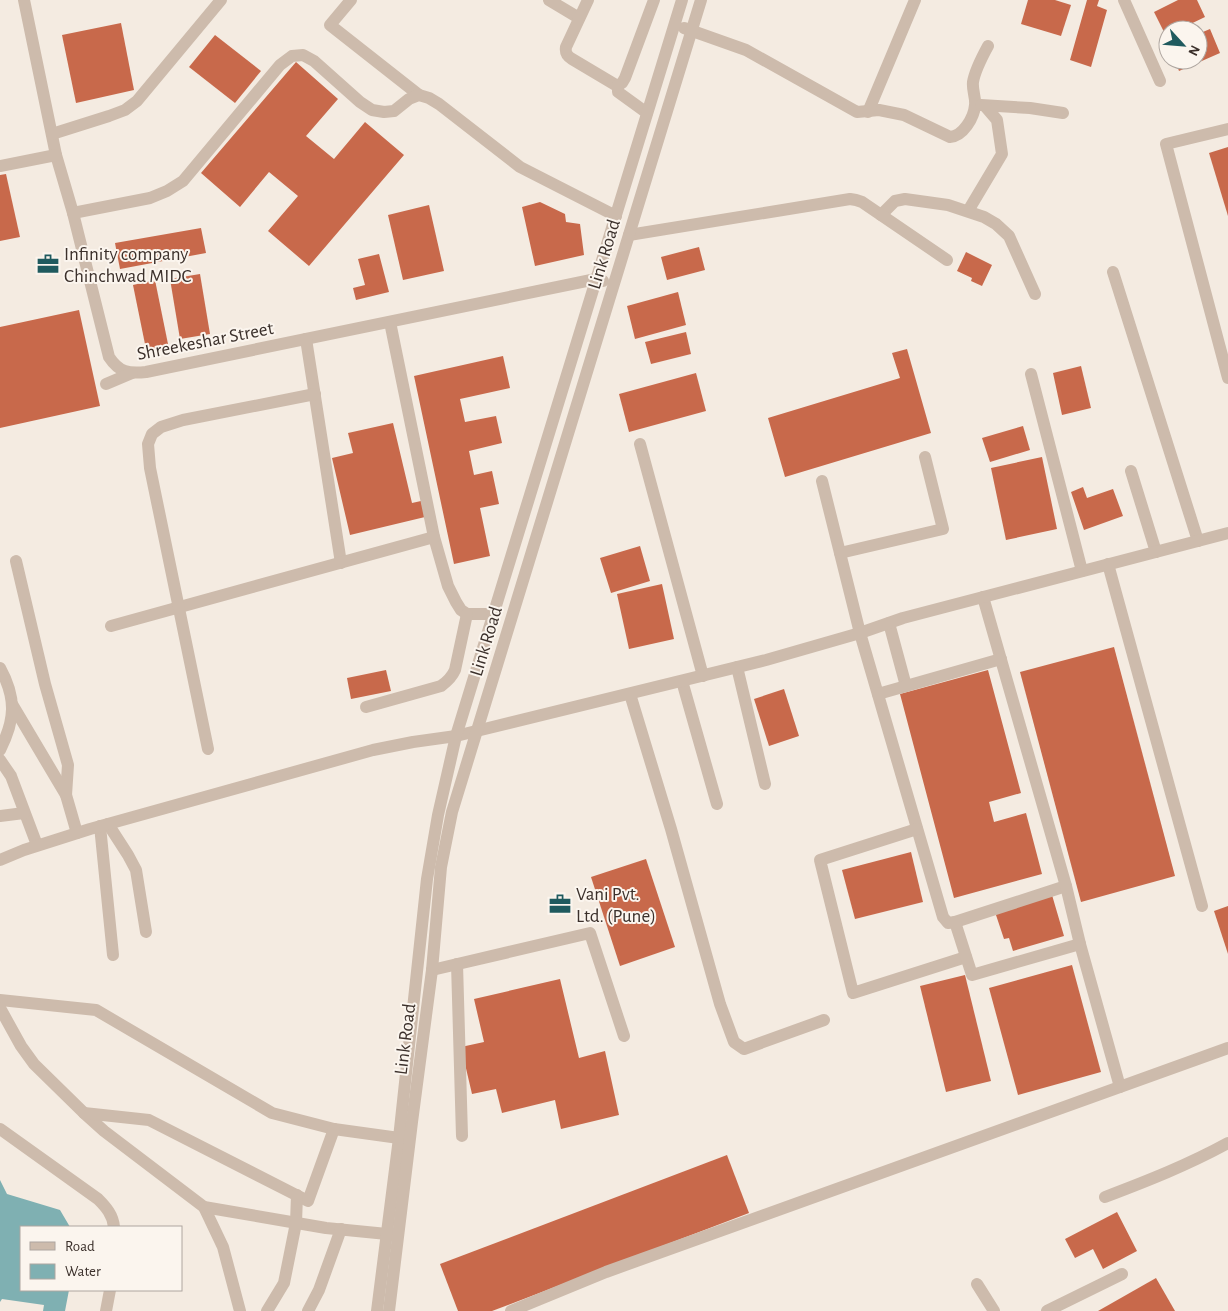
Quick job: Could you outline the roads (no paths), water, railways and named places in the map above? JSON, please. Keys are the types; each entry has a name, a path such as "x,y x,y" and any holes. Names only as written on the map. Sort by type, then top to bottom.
{"street":[{"name":"Shreekeshar Street","path":"24,0 56,155 109,357 118,368 126,372 146,372 596,279 614,284"},
{"path":"52,134 125,110 137,100 221,0"},
{"path":"351,0 330,25 419,95 439,104 520,167 616,216"},
{"path":"549,0 579,18"},
{"path":"588,0 566,46 565,52 567,56 618,85"},
{"path":"618,85 625,78 654,0"},
{"name":"Link Road","path":"390,1311 427,879 438,815 456,736 682,0"},
{"name":"Link Road","path":"376,1311 387,1234 432,970 441,867 452,812 701,0"},
{"path":"868,112 915,0"},
{"path":"1124,0 1160,81"},
{"path":"674,25 746,50 857,112 879,110 904,115 950,137 956,136 968,124 980,105"},
{"path":"968,211 1002,154 997,120 980,105 973,82 975,73 988,46"},
{"path":"72,213 150,198 167,191 183,181 280,65 292,56 303,55 314,61 360,102 372,110 394,111 409,99 419,95"},
{"path":"618,85 618,92 647,113"},
{"path":"980,105 1030,108 1064,113"},
{"path":"1228,129 1166,144 1228,378"},
{"path":"0,166 56,155"},
{"path":"629,235 850,199 862,202 947,260"},
{"path":"881,215 895,202 906,199 948,205 984,216 1009,236 1035,294"},
{"path":"1113,272 1198,541"},
{"path":"390,322 434,537 448,586 461,610 467,614 493,614"},
{"path":"306,339 341,563"},
{"path":"106,384 132,373"},
{"path":"1031,374 1082,571"},
{"path":"208,749 150,468 148,444 152,434 161,427 184,420 314,394"},
{"path":"640,444 703,676"},
{"path":"840,553 943,529 924,456"},
{"path":"1131,471 1156,552"},
{"path":"822,481 860,633 943,917 948,923 955,922 1066,886"},
{"path":"0,860 38,845 104,825 373,750 456,736 703,676 766,660 983,597 1228,534"},
{"path":"111,626 434,537"},
{"path":"16,561 45,684 68,765 66,795"},
{"path":"1108,564 1202,906"},
{"path":"983,597 1066,886 1080,944 1120,1087"},
{"path":"366,707 441,686 451,678 455,670 467,614"},
{"path":"889,623 906,686"},
{"path":"878,694 1001,659"},
{"path":"737,667 765,784"},
{"path":"0,668 8,687 12,704 12,720 0,750"},
{"path":"682,681 717,804"},
{"path":"630,694 671,829 720,1004 734,1042 744,1049 824,1020"},
{"path":"12,704 66,795 77,833"},
{"path":"0,760 10,776 38,845"},
{"path":"0,816 24,813"},
{"path":"104,825 128,855 136,870 146,932"},
{"path":"104,825 113,955"},
{"path":"917,829 820,860 853,993 966,958"},
{"path":"955,922 972,974 1080,944"},
{"path":"432,970 590,933 624,1036"},
{"path":"457,964 462,1136"},
{"path":"0,1000 96,1010 272,1113 334,1129 405,1136"},
{"path":"0,1008 21,1046 34,1064 84,1113 104,1132 204,1207 326,1228 387,1234"},
{"path":"511,1311 606,1272 1228,1048"},
{"path":"84,1113 149,1120 308,1201 334,1129"},
{"path":"0,1129 98,1198 106,1206 114,1226"},
{"path":"1105,1197 1154,1179 1227,1146"},
{"path":"267,1311 284,1283 296,1223 297,1195"},
{"path":"204,1207 223,1247 240,1311"},
{"path":"308,1311 319,1290 341,1229"},
{"path":"1047,1311 1122,1274"},
{"path":"977,1284 994,1311"},
{"path":"106,1311 110,1291"}],"water":[{"path":"0,1180 7,1194 60,1210 69,1226 20,1226 20,1291 69,1291 65,1311 43,1311 44,1305 2,1299 0,1302"}],"place":[{"name":"Infinity company Chinchwad MIDC","path":"48,264"},
{"name":"Vani Pvt. Ltd. (Pune)","path":"560,904"}]}
